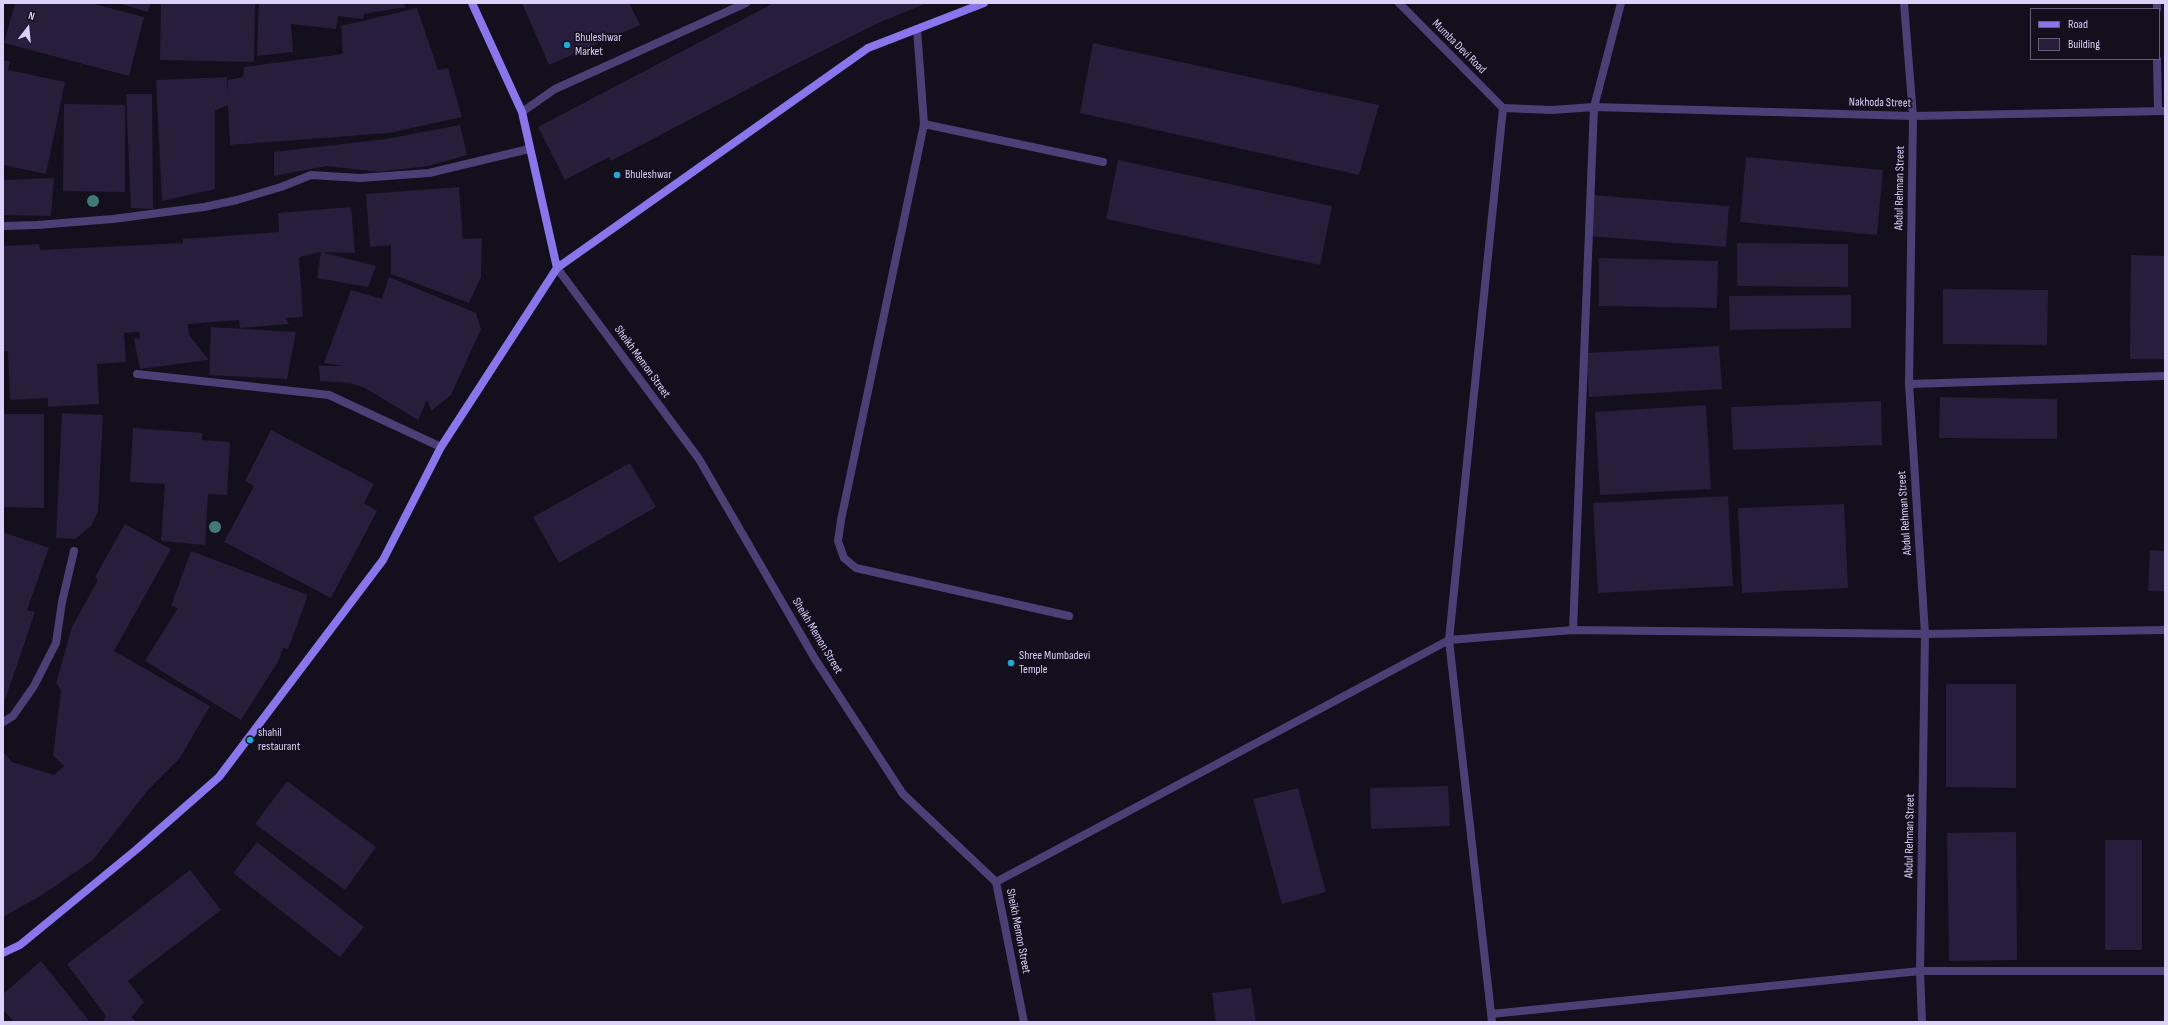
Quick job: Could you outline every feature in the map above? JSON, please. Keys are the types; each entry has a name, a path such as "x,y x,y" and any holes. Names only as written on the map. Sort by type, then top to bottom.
{"main road":[{"path":"472,3 522,112 529,149 557,268"},
{"path":"3,953 20,945 137,849 219,777 383,560 441,446 557,268 868,48 984,3"}],"street":[{"path":"522,112 555,89 746,3"},
{"name":"Mumba Devi Road","path":"1399,3 1503,108"},
{"path":"1573,630 1594,107 1621,3"},
{"name":"Abdul Rehman Street","path":"1904,3 1913,116 1909,384 1925,634 1920,972 1922,1022"},
{"path":"917,29 924,124 841,520 838,541 844,558 856,568 1069,616"},
{"path":"2157,60 2161,111"},
{"name":"Nakhoda Street","path":"1503,108 1552,110 1594,107 1913,116 2161,111"},
{"path":"1503,108 1449,640 1492,1018 1920,972 2165,971"},
{"path":"924,124 1103,162"},
{"path":"3,226 113,220 204,207 237,200 281,187 311,174 360,178 429,173 529,149"},
{"name":"Sheikh Memon Street","path":"557,268 699,459 815,659 903,794 996,882 1024,1022"},
{"path":"137,374 329,395 441,446"},
{"path":"1909,384 2165,376"},
{"path":"3,722 13,716 26,698 56,643 62,602 74,551"},
{"path":"996,882 1449,640 1573,630 1925,634 2165,630"}],"building":[{"path":"15,3 91,3 144,17 129,76 4,43"},
{"path":"118,3 151,3 148,12"},
{"path":"161,3 255,3 254,62 160,60"},
{"path":"259,3 403,3 406,7 364,14 363,19 338,16 336,29 291,24 293,52 257,56"},
{"name":"Bhuleshwar Market","path":"522,3 629,3 640,25 549,65"},
{"path":"774,3 927,3 878,23 788,68 611,161 609,157 565,180 538,127"},
{"path":"417,8 438,70 448,68 462,117 389,133 230,145 228,105 215,111 215,189 162,201 156,80 227,77 228,96 228,80 243,77 244,67 343,54 341,26"},
{"path":"1093,43 1379,105 1359,175 1080,113"},
{"path":"3,60 10,61 8,70 65,82 46,174 3,165"},
{"path":"126,94 152,94 153,209 131,208"},
{"path":"64,104 125,105 125,192 63,191"},
{"path":"460,125 467,155 428,166 379,172 327,166 274,176 274,152 386,139"},
{"path":"1746,157 1883,170 1877,235 1740,222"},
{"path":"1118,160 1332,206 1320,265 1106,219"},
{"path":"54,178 51,216 3,215 3,180"},
{"path":"459,187 463,239 482,238 481,277 469,303 391,274 391,245 370,247 366,194"},
{"path":"1592,195 1729,206 1726,247 1589,236"},
{"path":"351,207 355,253 321,252 299,257 303,317 285,318 289,324 240,328 239,320 188,324 189,335 209,360 140,369 134,339 140,338 139,332 124,333 126,362 97,364 99,404 48,407 48,398 10,400 8,351 3,351 3,246 39,244 40,250 183,243 183,239 279,232 278,213"},
{"path":"1737,243 1848,244 1848,287 1737,286"},
{"path":"321,252 376,266 368,287 317,278"},
{"path":"2131,255 2165,256 2165,359 2130,359"},
{"path":"1599,258 1718,261 1717,308 1599,306"},
{"path":"389,277 476,313 481,329 451,395 431,411 427,400 418,420 365,388 350,383 320,381 319,366 344,366 324,363 351,290 382,299"},
{"path":"1943,289 2048,290 2047,345 1943,344"},
{"path":"1851,295 1851,328 1730,330 1729,296"},
{"path":"211,327 296,332 287,379 209,375"},
{"path":"1719,346 1722,389 1589,397 1586,353"},
{"path":"1940,397 2057,399 2057,439 1939,438"},
{"path":"1881,401 1882,445 1733,450 1731,407"},
{"path":"1706,405 1711,489 1600,495 1595,412"},
{"path":"62,413 103,415 98,511 91,526 75,539 56,538"},
{"path":"3,414 44,414 44,508 3,507"},
{"path":"133,428 202,433 202,440 230,442 227,495 208,494 205,545 161,541 165,484 130,482"},
{"path":"271,430 374,484 364,503 377,511 331,598 224,542 254,486 245,481"},
{"path":"630,463 656,507 559,563 533,517"},
{"path":"1728,496 1733,586 1598,593 1593,503"},
{"path":"1844,504 1848,588 1742,593 1738,508"},
{"path":"125,524 171,549 114,651 210,706 180,758 148,790 93,860 42,895 3,917 3,752 12,762 54,775 64,766 53,755 61,690 56,683 72,627 98,580 95,577"},
{"path":"3,532 49,548 27,610 35,612 5,700 3,699"},
{"path":"2150,550 2165,551 2165,591 2148,591"},
{"path":"191,551 308,595 288,649 283,648 279,660 241,720 145,661 178,608 171,606"},
{"path":"1946,684 2016,684 2016,788 1946,787"},
{"path":"287,781 376,847 345,890 255,824"},
{"path":"1448,786 1450,826 1371,829 1370,788"},
{"path":"1298,788 1326,892 1282,904 1253,799"},
{"path":"2016,832 2017,960 1949,961 1947,833"},
{"path":"2105,840 2142,840 2142,950 2105,950"},
{"path":"257,842 364,927 340,957 233,873"},
{"path":"190,870 221,910 128,981 144,1002 131,1018 138,1022 103,1022 106,1016 67,964"},
{"path":"41,961 90,1022 14,1022 3,1010 3,994"},
{"path":"1251,988 1256,1022 1216,1022 1212,993"}],"place":[{"name":"Bhuleshwar Market","path":"567,45"},
{"name":"Bhuleshwar","path":"617,175"},
{"name":"Shree Mumbadevi Temple","path":"1011,663"},
{"name":"shahil restaurant","path":"250,740"}]}
